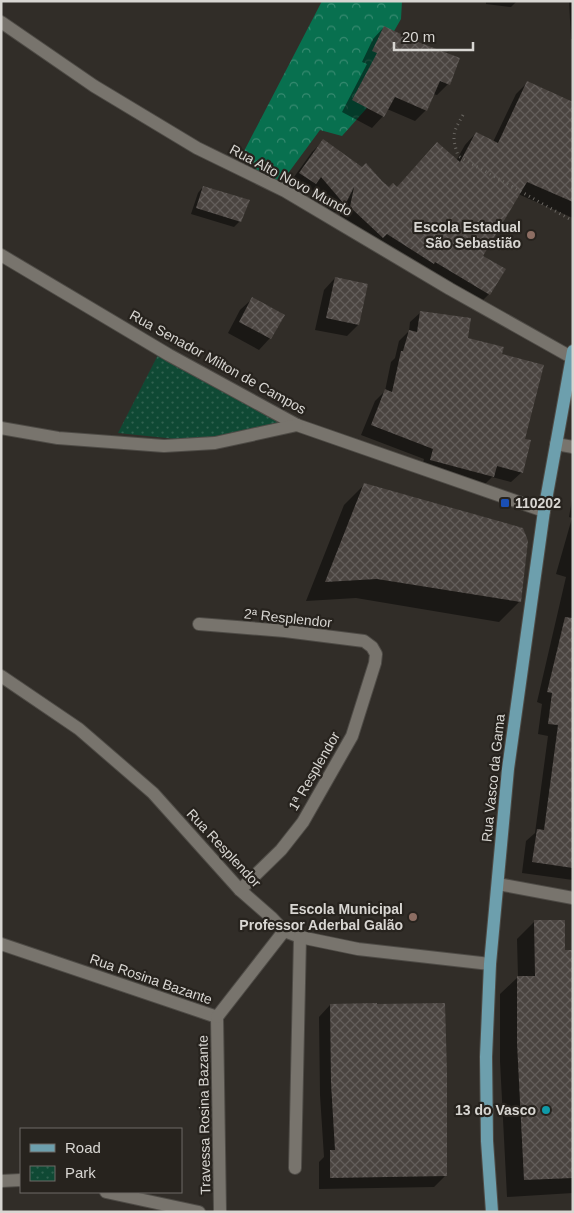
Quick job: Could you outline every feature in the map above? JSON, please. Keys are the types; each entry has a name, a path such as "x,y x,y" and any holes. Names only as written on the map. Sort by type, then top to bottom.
{"main road":[{"name":"Rua Vasco da Gama","path":"492,1212 487,1141 486,1057 490,964 508,769 544,511 572,354"}],"street":[{"name":"Rua Alto Novo Mundo","path":"1,22 94,86 197,148 285,191 450,289 572,354"},
{"name":"Rua Senador Milton de Campos","path":"1,255 169,355 297,425 544,511"},
{"path":"1,428 58,438 164,446 215,443 297,425"},
{"path":"556,444 573,447"},
{"name":"2ª Resplendor","path":"199,624 295,632 364,642 372,647"},
{"name":"1ª Resplendor","path":"240,890 281,850 303,822 352,736 375,663 376,654 372,647"},
{"name":"Rua Resplendor","path":"1,676 78,728 153,793 240,890 284,931 300,938 358,949 490,964"},
{"path":"498,884 573,898"},
{"name":"Rua Rosina Bazante","path":"1,944 217,1017 284,931"},
{"path":"296,1168 300,938"},
{"name":"Travessa Rosina Bazante","path":"217,1017 220,1212"},
{"path":"1,1181 20,1180"},
{"path":"111,1193 199,1212"}],"path":[{"path":"463,115 454,130 453,142 458,156 573,221"}],"green space":[{"path":"322,1 402,1 401,19 370,73 382,91 342,136 320,130 278,187 241,157"},
{"path":"161,349 287,420 215,443 118,433"}],"building":[{"path":"384,26 413,40 460,58 450,85 440,81 427,111 395,97 384,117 352,100 377,53 372,51"},
{"path":"527,81 573,102 573,202 527,182 483,256 506,269 490,295 435,262 434,264 387,234 383,238 350,207 354,187 345,205 321,177 316,184 299,173 323,139 362,167 366,163 389,187 393,183 397,187 437,142 460,162 476,132 498,143"},
{"path":"203,186 250,200 241,222 196,208"},
{"path":"335,277 368,284 359,325 326,318"},
{"path":"252,297 285,315 271,339 239,322"},
{"path":"420,311 471,318 468,338 504,347 502,354 544,365 525,439 531,440 523,473 497,466 494,477 430,460 433,449 371,425 385,389 392,392 401,351 403,351 409,330 417,332"},
{"path":"364,483 523,528 528,541 521,602 377,579 325,582"},
{"path":"565,617 573,618 573,868 532,862 537,829 544,830 558,725 548,724 552,693 547,692"},
{"path":"534,920 565,920 565,950 573,950 573,1178 524,1180 517,1043 517,976 535,976"},
{"path":"445,1003 447,1176 330,1178 330,1150 335,1150 331,1083 330,1004"}],"place":[{"name":"Escola Estadual São Sebastião","path":"531,235"},
{"name":"110202","path":"505,503"},
{"name":"Escola Municipal Professor Aderbal Galão","path":"413,917"},
{"name":"13 do Vasco","path":"546,1110"}]}
